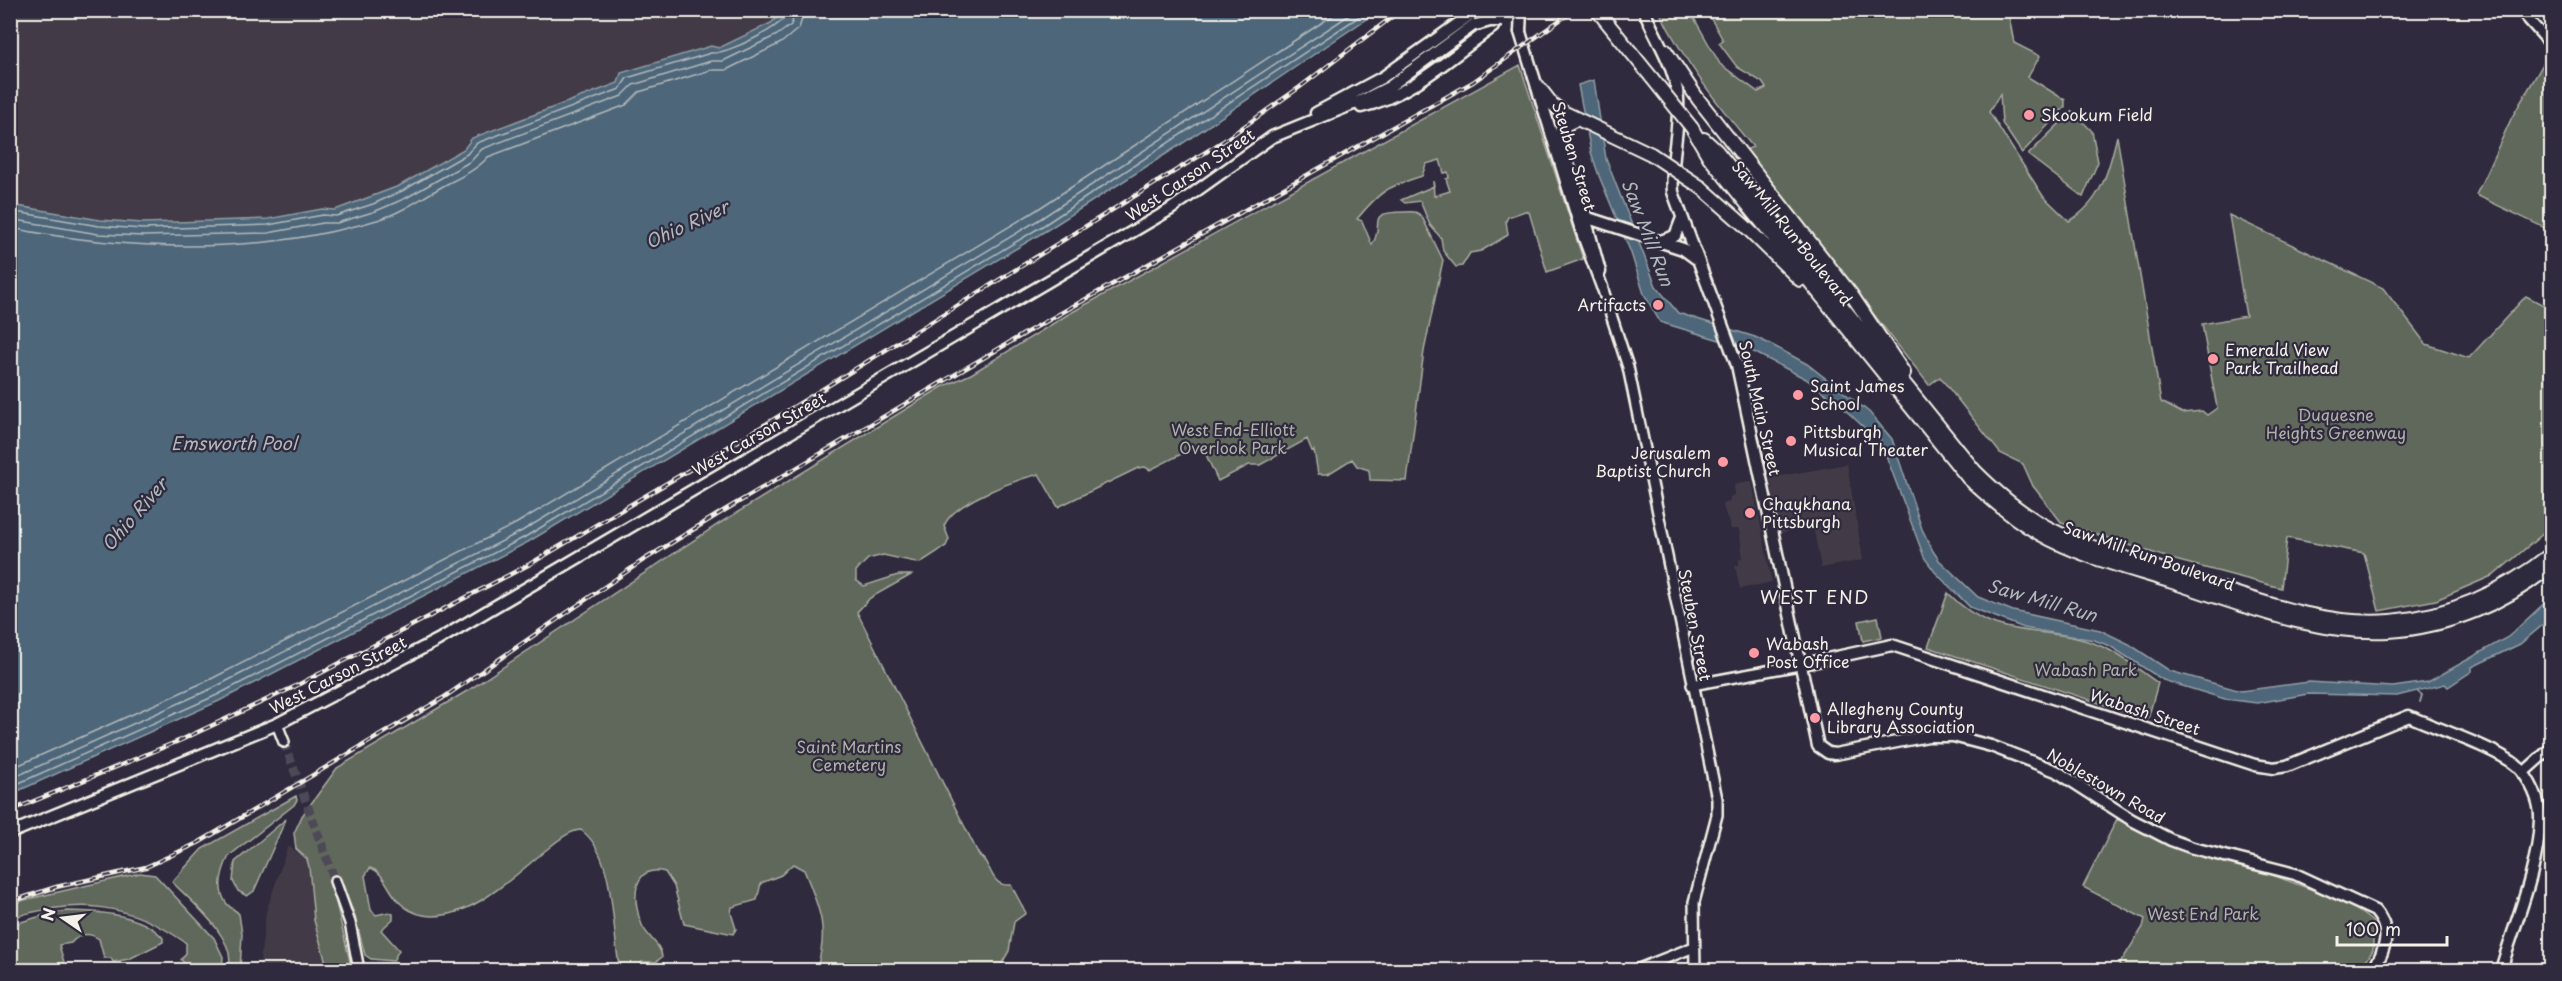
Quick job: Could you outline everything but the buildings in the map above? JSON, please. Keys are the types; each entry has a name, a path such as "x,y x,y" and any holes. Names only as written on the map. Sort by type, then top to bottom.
{"highway":[{"name":"Saw Mill Run Boulevard","path":"1597,10 1692,128 1709,157 1982,491 2008,514 2040,534 2094,557 2299,622 2364,631 2424,626 2473,612 2519,589 2552,565"},
{"path":"1665,50 1698,99 1851,294 1948,439"},
{"path":"1538,86 1557,109 1651,154 1702,188 1745,226 1847,327"},
{"path":"1577,119 1563,126 1559,138 1581,216"},
{"name":"Saw Mill Run Boulevard","path":"1692,128 1717,151 1975,471 2028,516 2061,534 2097,548 2319,617 2381,622 2447,610 2501,588 2552,553"}],"main road":[{"path":"1295,126 1383,77 1477,10"},
{"name":"West Carson Street","path":"10,833 277,724 448,634 1171,208 1261,144 1295,126 1389,87 1494,10"},
{"name":"South Main Street","path":"1644,10 1665,50 1678,98 1672,174 1675,200 1731,345 1814,735 1821,750"},
{"name":"Steuben Street","path":"1520,14 1520,32 1581,216 1593,244 1602,287"},
{"path":"1476,25 1490,21 1510,24 1520,32"},
{"path":"1328,114 1371,104 1396,94 1493,27"},
{"path":"1581,216 1683,249 1698,260"},
{"name":"Steuben Street","path":"1581,216 1591,260 1602,287"},
{"path":"1653,240 1668,241 1675,236 1682,218"},
{"path":"1593,244 1602,232 1617,229"},
{"name":"Wabash Street","path":"1799,665 1892,645 2255,765 2274,768 2287,766 2409,716 2507,759 2523,774"},
{"name":"Noblestown Road","path":"1821,750 1835,754 1928,736 1953,736 2045,765 2132,820 2171,840 2295,874 2375,911 2383,922 2386,936 2382,955 2373,970"},
{"path":"2501,970 2529,877 2541,819 2535,794 2523,774"}],"street":[{"path":"2520,10 2552,46"},
{"name":"Steuben Street","path":"1602,287 1628,368 1717,799 1717,814 1694,902 1695,970"},
{"name":"Wabash Street","path":"1692,685 1799,665"},
{"path":"277,724 284,742"},
{"path":"2523,774 2552,747"},
{"path":"335,881 350,923 359,970"},
{"path":"1636,970 1694,947"}],"shaded area":[{"path":"10,11 784,11 771,23 719,48 711,47 621,73 618,83 483,134 464,149 399,186 371,199 335,210 322,209 268,219 143,223 100,220 11,205"},
{"path":"1847,464 1863,560 1821,568 1813,526 1780,533 1770,478"},
{"path":"1752,482 1772,582 1740,589 1735,566 1739,565 1739,559 1743,558 1739,529 1731,529 1722,504 1730,502 1730,497 1735,494 1734,485"},
{"path":"288,846 307,859 314,920 328,970 259,970 266,912"}],"green space":[{"name":"Duquesne Heights Greenway","path":"1659,11 1675,11 1680,16 1684,11 1690,11 1720,64 1758,92 1766,88 1762,82 1737,67 1719,43 1723,40 1710,17 1703,16 1700,11 2008,11 2014,43 2040,56 2028,77 2065,100 2065,107 2022,153 2002,123 2000,94 1989,112 2043,196 2069,221 2080,214 2096,195 2107,173 2117,136 2161,402 2182,413 2202,411 2207,415 2217,408 2202,324 2246,316 2229,215 2383,288 2426,344 2469,358 2526,296 2551,309 2551,527 2494,575 2436,600 2379,611 2364,553 2287,538 2281,588 2175,560 2062,523 2033,486 2023,464 2000,453 1940,377 1929,385 1745,150 1753,147 1702,82"},
{"path":"2550,52 2552,54 2551,231 2476,195 2512,117"},
{"path":"1520,65 1583,259 1547,272 1529,212 1525,211 1508,217 1506,221 1508,235 1481,251 1470,253 1462,266 1456,267 1443,251 1441,238 1430,225 1420,201 1405,203 1401,200 1433,186 1434,196 1450,191 1446,179 1449,178 1448,172 1444,173 1440,160 1426,164 1422,176 1385,191 1357,219 1362,221 1372,245 1376,237 1378,220 1384,214 1416,212 1422,217 1443,260 1424,351 1407,481 1370,480 1369,470 1357,466 1352,459 1328,474 1318,474 1314,450 1312,451 1307,439 1260,465 1249,465 1218,481 1201,444 1150,470 1145,467 1138,468 1058,507 1039,474 1015,481 986,493 959,509 944,526 949,539 946,546 920,563 883,555 868,559 856,571 856,580 864,586 898,575 911,575 870,598 857,612 979,855 995,879 1004,885 1011,885 1026,913 1014,922 1009,951 998,970 816,970 822,943 821,919 804,870 793,864 781,875 761,883 757,900 732,907 731,913 736,929 733,934 684,924 674,886 665,872 646,873 640,879 637,887 637,906 642,925 659,948 662,957 656,962 642,962 636,970 620,970 607,875 593,842 581,830 571,832 558,840 505,884 473,905 440,916 423,915 411,911 396,898 382,876 370,868 365,876 371,910 376,915 389,912 393,914 393,919 381,930 399,950 393,961 371,959 365,955 354,913 338,880 333,888 352,970 328,970 314,920 309,867 307,859 296,849 294,833 302,816 337,768 467,691 720,523 942,387 971,374 1067,315"},
{"path":"2072,111 2092,131 2098,162 2083,197 2028,155"},
{"name":"Wabash Park","path":"1948,593 1967,610 1986,621 2005,627 2082,639 2117,654 2158,683 2148,719 1928,647"},
{"path":"1878,617 1882,637 1863,641 1859,621"},
{"path":"296,796 297,800 294,805 229,856 226,862 221,880 222,893 227,904 239,914 242,934 240,970 228,970 230,959 221,934 172,882 202,849"},
{"path":"286,819 254,891 247,896 238,891 233,881 235,862"},
{"name":"West End Park","path":"2117,819 2169,843 2267,873 2348,903 2373,922 2373,950 2361,970 2116,970 2143,927 2145,919 2083,887"},
{"path":"140,873 155,875 214,938 223,957 222,970 192,970 181,960 186,953 186,943 165,929 123,912 80,906 11,918 11,905 24,900"},
{"path":"67,911 105,913 131,919 154,930 163,938 163,942 129,959 113,962 111,958 104,958 99,939 91,935 84,935 77,937 71,943 59,945 64,962 55,970 11,970 11,925 51,913"}],"water":[{"name":"Emsworth Pool","path":"784,11 1378,11 1180,145 1047,230 528,542 219,701 11,794 11,205 100,220 143,223 268,219 322,209 335,210 399,186 464,149 472,138 618,83 621,73 711,46 719,48 771,23"},
{"path":"1594,80 1606,159 1656,286 1678,313 1755,337 1772,345 1807,364 1869,412 1892,439 1922,529 1933,551 1939,560 1978,597 2013,611 2100,630 2129,644 2170,671 2241,691 2309,682 2393,687 2428,682 2508,637 2551,597 2551,618 2520,644 2472,667 2472,671 2448,687 2445,684 2397,696 2308,694 2257,703 2225,699 2163,680 2110,646 2094,640 2024,628 1970,607 1935,572 1924,557 1878,434 1871,434 1840,405 1806,379 1746,348 1660,322 1644,294 1631,253 1591,152 1578,85"}],"waterway":[{"path":"2418,692 2422,695 2420,702"}],"tunnel":[{"path":"1495,25 1516,10"},
{"path":"284,742 335,881"}],"railway":[{"path":"10,811 181,740 294,687 530,564 745,437 1222,142 1300,87 1401,10"},
{"path":"10,902 56,887 146,867 198,843 443,698 642,561 725,510 1029,331 1473,82 1574,10"}],"place":[{"name":"Skookum Field","path":"2029,115"},
{"name":"Artifacts","path":"1658,305"},
{"name":"Emerald View Park Trailhead","path":"2213,359"},
{"name":"Saint James School","path":"1798,395"},
{"name":"Pittsburgh Musical Theater","path":"1791,441"},
{"name":"Jerusalem Baptist Church","path":"1723,462"},
{"name":"Chaykhana Pittsburgh","path":"1750,513"},
{"name":"Wabash Post Office","path":"1754,653"},
{"name":"Allegheny County Library Association","path":"1815,718"}],"district":[{"name":"WEST END","path":"1815,598"}],"water label":[{"name":"Ohio River","path":"687,225"},
{"name":"Saw Mill Run","path":"1647,233"},
{"name":"Ohio River","path":"135,515"},
{"name":"Saw Mill Run","path":"2042,601"}],"park label":[{"name":"West End-Elliott Overlook Park","path":"1233,439"},
{"name":"Saint Martins Cemetery","path":"849,756"}]}
